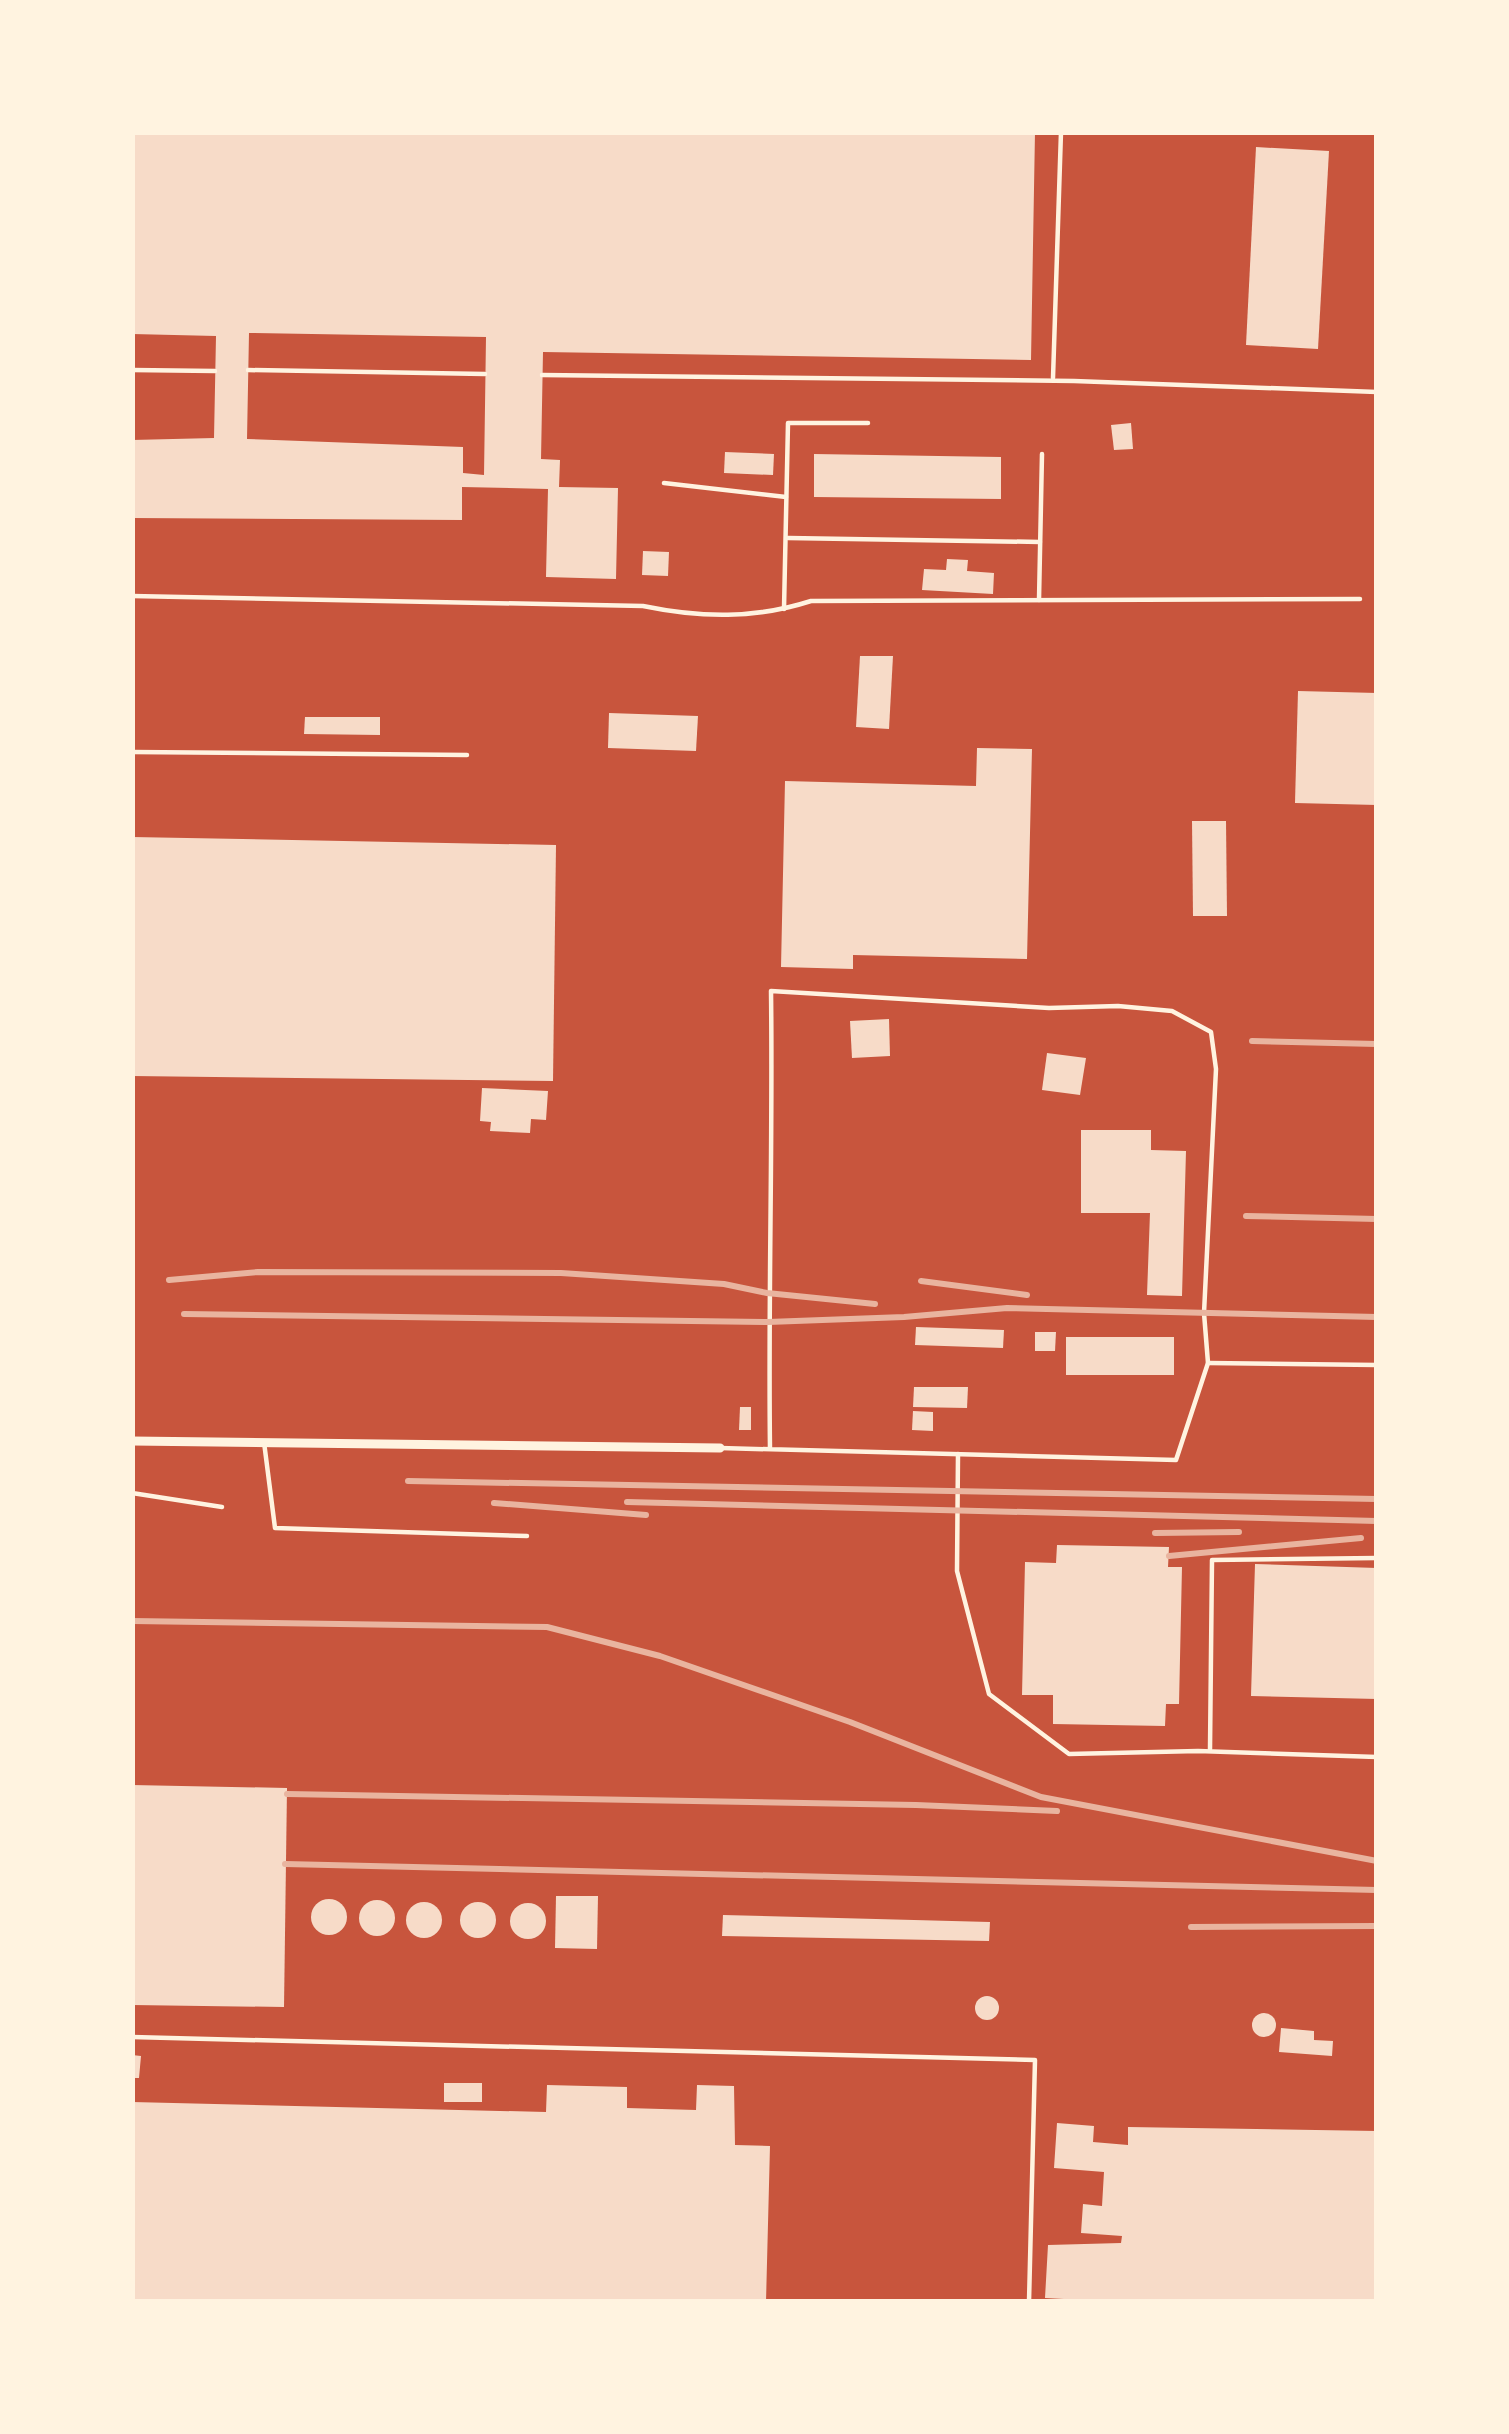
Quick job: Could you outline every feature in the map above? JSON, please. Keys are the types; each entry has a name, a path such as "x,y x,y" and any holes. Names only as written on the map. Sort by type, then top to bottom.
{"street":[{"path":"132,1442 720,1448"}],"lane":[{"path":"1053,381 1060,132"},
{"path":"132,370 215,371"},
{"path":"248,370 485,374"},
{"path":"542,374 1053,381 1377,392"},
{"path":"784,609 788,423 868,423"},
{"path":"1039,600 1042,454"},
{"path":"664,483 786,497"},
{"path":"785,538 1040,542"},
{"path":"132,596 643,606 681,614 752,616 812,601 1360,599"},
{"path":"132,752 467,755"},
{"path":"720,1448 1176,1460 1208,1363 1204,1313 1216,1069 1211,1033 1172,1011 771,991 770,1449"},
{"path":"1208,1363 1377,1365"},
{"path":"264,1442 275,1528 527,1536"},
{"path":"958,1454 957,1570 989,1694 1069,1754 1210,1751 1377,1757"},
{"path":"132,1493 222,1507"},
{"path":"1210,1751 1212,1559 1377,1558"},
{"path":"132,2037 1035,2060 1029,2302"}],"building":[{"path":"132,132 1035,132 1031,360 543,352 541,459 560,460 559,487 618,488 616,579 546,577 548,489 462,487 462,520 132,518 132,440 214,438 216,336 132,334","holes":["249,333 486,337 484,475 463,473 463,447 247,439"]},
{"path":"1256,147 1329,151 1318,349 1246,345"},
{"path":"1131,423 1133,449 1114,450 1111,425"},
{"path":"725,452 774,454 773,475 724,473"},
{"path":"814,454 1001,457 1001,499 814,497"},
{"path":"643,551 669,552 668,576 642,575"},
{"path":"947,559 968,560 967,571 994,573 993,594 922,590 924,569 946,570"},
{"path":"860,656 893,656 889,729 856,727"},
{"path":"1298,691 1377,693 1377,805 1295,803"},
{"path":"609,713 698,716 696,751 608,748"},
{"path":"305,717 380,717 380,735 304,734"},
{"path":"977,748 1032,749 1027,959 853,955 853,969 781,967 785,781 976,786"},
{"path":"1192,821 1226,821 1227,916 1193,916"},
{"path":"132,837 556,845 553,1081 132,1076"},
{"path":"889,1019 890,1056 852,1058 850,1021"},
{"path":"1047,1053 1086,1058 1080,1095 1042,1090"},
{"path":"482,1088 548,1091 546,1120 531,1119 530,1133 490,1131 491,1122 480,1121"},
{"path":"1081,1130 1151,1130 1151,1150 1186,1151 1182,1296 1147,1295 1150,1213 1081,1213"},
{"path":"916,1327 1004,1330 1003,1348 915,1345"},
{"path":"1035,1332 1056,1332 1055,1351 1035,1351"},
{"path":"1066,1337 1174,1337 1174,1375 1066,1375"},
{"path":"914,1387 968,1387 967,1408 913,1407"},
{"path":"740,1407 751,1407 751,1430 739,1430"},
{"path":"913,1411 933,1412 933,1431 912,1430"},
{"path":"1057,1545 1169,1547 1168,1567 1182,1567 1179,1704 1166,1704 1165,1726 1053,1724 1053,1695 1022,1695 1025,1562 1056,1563"},
{"path":"1255,1564 1377,1568 1377,1699 1251,1696"},
{"path":"132,1785 287,1788 284,2007 132,2005"},
{"path":"556,1896 598,1896 597,1949 555,1948"},
{"path":"329,1899 342,1904 347,1917 342,1930 329,1935 316,1930 311,1917 316,1904"},
{"path":"377,1900 390,1905 395,1918 390,1931 377,1936 364,1931 359,1918 364,1905"},
{"path":"424,1902 437,1907 442,1920 437,1933 424,1938 411,1933 406,1920 411,1907"},
{"path":"478,1902 491,1907 496,1920 491,1933 478,1938 465,1933 460,1920 465,1907"},
{"path":"528,1903 541,1908 546,1921 541,1934 528,1939 515,1934 510,1921 515,1908"},
{"path":"723,1915 990,1922 989,1941 722,1936"},
{"path":"987,1996 996,1999 996,2017 987,2020 978,2017 975,2008 978,1999"},
{"path":"1264,2013 1273,2016 1273,2034 1264,2037 1255,2034 1252,2025 1255,2016"},
{"path":"1281,2028 1314,2031 1314,2040 1333,2041 1332,2056 1279,2052"},
{"path":"132,2055 141,2056 139,2078 132,2078"},
{"path":"444,2083 482,2083 482,2102 444,2102"},
{"path":"547,2085 627,2087 627,2108 696,2110 697,2085 734,2086 735,2145 770,2146 766,2302 132,2302 132,2102 546,2112"},
{"path":"1057,2123 1094,2126 1093,2142 1128,2145 1128,2127 1377,2131 1377,2302 1045,2298 1048,2245 1121,2243 1122,2236 1081,2233 1083,2204 1102,2206 1104,2172 1054,2168"}],"railway":[{"path":"1252,1041 1377,1044"},
{"path":"1246,1216 1377,1219"},
{"path":"169,1280 258,1272 561,1273 724,1284 875,1304"},
{"path":"921,1281 1027,1295"},
{"path":"184,1314 768,1322 1007,1308 1377,1317"},
{"path":"408,1481 1377,1499"},
{"path":"627,1502 1377,1521"},
{"path":"494,1503 646,1515"},
{"path":"1155,1533 1239,1532"},
{"path":"1169,1556 1361,1538"},
{"path":"132,1621 547,1627 660,1656 850,1722 1041,1797 1377,1861"},
{"path":"287,1794 1057,1811"},
{"path":"285,1864 1377,1890"},
{"path":"1191,1927 1377,1926"}]}
